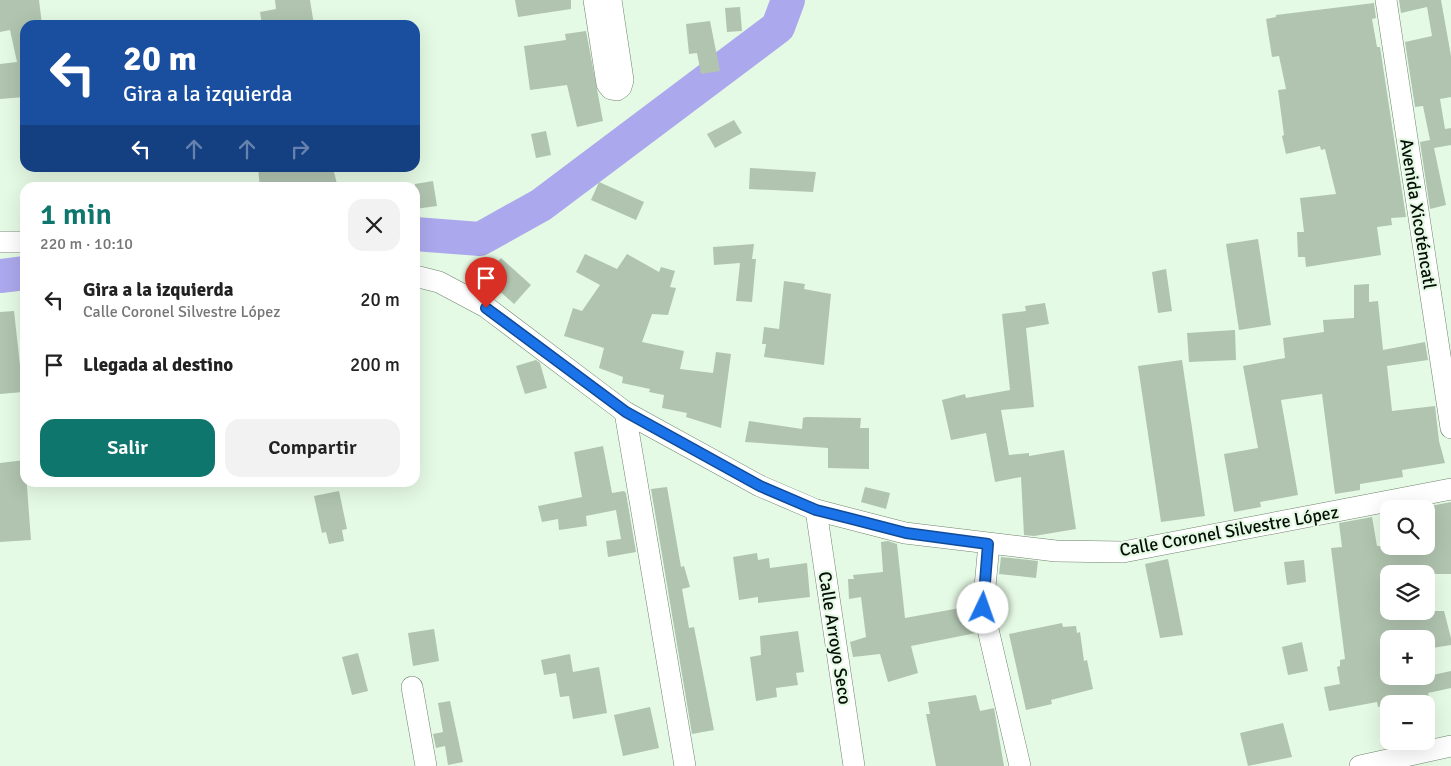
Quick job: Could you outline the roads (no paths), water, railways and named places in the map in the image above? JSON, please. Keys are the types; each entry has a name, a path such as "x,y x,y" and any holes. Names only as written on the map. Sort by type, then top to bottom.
{"street":[{"path":"594,0 607,84 611,89 617,90 621,87 623,80 611,0"},
{"name":"Avenida Xicoténcatl","path":"1386,0 1451,428"},
{"path":"0,242 20,242"},
{"name":"Calle Coronel Silvestre López","path":"420,277 439,282 486,308 626,412 760,486 816,510 906,533 1056,551 1123,552 1451,489"},
{"path":"626,412 685,766"},
{"name":"Calle Arroyo Seco","path":"816,510 854,766"},
{"path":"988,544 983,608 1020,766"},
{"path":"412,687 426,766"},
{"path":"1360,766 1451,746"}],"waterway":[{"path":"420,234 480,239 541,205 778,27 788,0"},
{"path":"0,276 20,274"}]}
